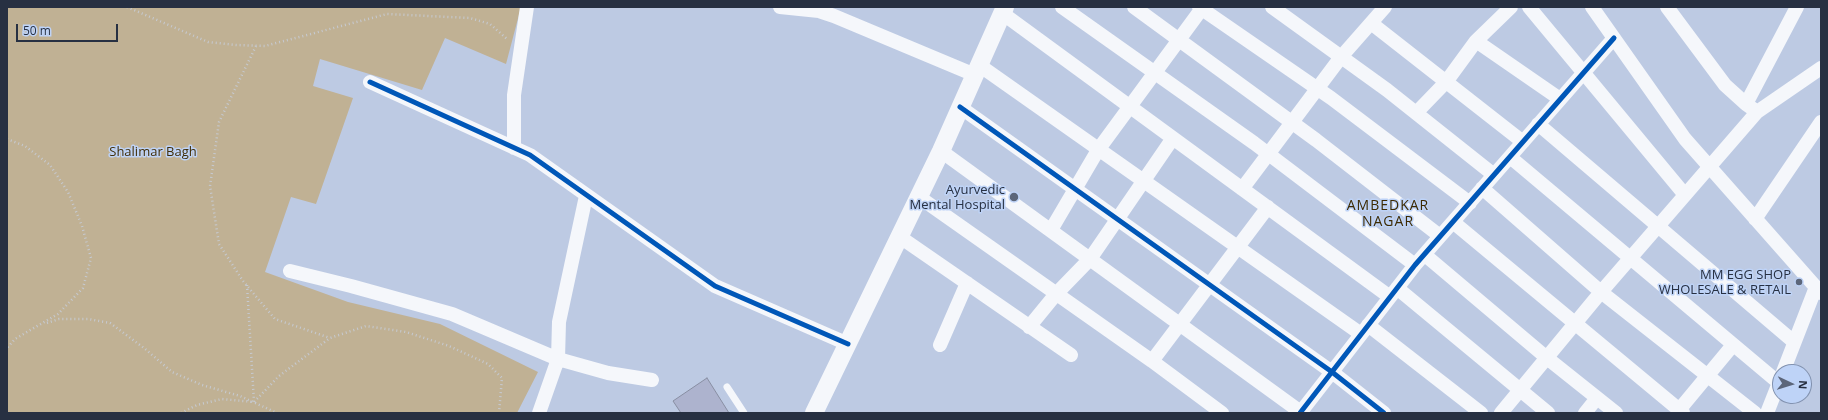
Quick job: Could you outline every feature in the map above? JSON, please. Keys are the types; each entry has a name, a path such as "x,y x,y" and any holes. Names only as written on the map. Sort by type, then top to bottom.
{"street":[{"path":"514,148 514,95 527,7"},
{"path":"781,7 820,9 977,70 1144,181 1237,248 1365,330 1481,413"},
{"path":"1062,7 1268,154 1415,266"},
{"path":"1134,7 1292,122 1440,236"},
{"path":"1242,189 1341,58 1385,7"},
{"path":"1416,114 1446,82 1476,41 1511,7"},
{"path":"1529,7 1609,106 1685,195"},
{"path":"1592,7 1685,139 1819,290 1794,342 1786,364"},
{"path":"1667,7 1725,85 1752,108"},
{"path":"1501,413 1630,258 1710,168 1752,108 1797,7"},
{"path":"1051,230 1098,150 1201,8 1318,89 1470,203"},
{"path":"814,413 941,151 1003,10 1130,107 1242,189 1393,292 1548,413"},
{"path":"1282,10 1341,58 1387,90 1494,175"},
{"path":"1371,23 1523,142"},
{"path":"941,151 1301,413 1393,292 1440,236 1614,38"},
{"path":"1476,41 1560,99"},
{"path":"1752,108 1819,72"},
{"path":"370,82 530,155 715,286 848,344"},
{"path":"960,107 1332,372 1384,413"},
{"path":"1755,218 1821,122"},
{"path":"1538,124 1794,342"},
{"path":"1029,327 1056,294 1090,258 1174,138"},
{"path":"1510,157 1733,345 1772,372"},
{"path":"1482,188 1601,292 1755,413"},
{"path":"539,413 558,359 559,322 586,196"},
{"path":"919,197 1152,361 1222,413"},
{"path":"1152,361 1268,207"},
{"path":"1453,222 1574,325 1681,411 1706,375 1733,345"},
{"path":"900,237 1071,355"},
{"path":"1425,255 1547,358 1616,413"},
{"path":"290,271 452,314 558,359 608,372 652,380"},
{"path":"940,345 966,283"},
{"path":"1585,413 1597,398"},
{"path":"1767,413 1772,400"}],"lane":[{"path":"727,387 744,413"}],"path":[{"path":"127,7 208,42 265,46 387,14 470,18 490,24 507,39"},
{"path":"256,46 219,122 210,186 219,244 247,285 275,319 330,338"},
{"path":"7,139 25,146 50,166 68,192 82,226 91,258 82,288 58,314 42,325"},
{"path":"247,285 254,402"},
{"path":"7,348 14,339 42,325 59,319 88,319 110,323 144,348 172,372 189,380 240,396 276,413"},
{"path":"254,402 279,376 330,338 366,326 406,332 449,346 488,364 502,378 499,413"},
{"path":"181,413 197,405 222,399 254,402"}],"green space":[{"name":"Shalimar Bagh","path":"7,7 521,7 506,64 445,38 422,90 320,59 313,86 353,98 316,204 291,197 265,272 348,302 440,324 538,372 517,413 7,413"}],"building":[{"path":"707,378 729,413 681,413 673,401"}],"cycle path":[{"path":"1300,413 1415,265 1614,38"},
{"path":"370,82 530,155 715,286 848,344"},
{"path":"960,107 1332,372 1384,413"}],"place":[{"name":"Ayurvedic Mental Hospital","path":"1014,197"},
{"name":"MM EGG SHOP WHOLESALE & RETAIL","path":"1799,282"}],"district":[{"name":"AMBEDKAR NAGAR","path":"1388,214"}]}
